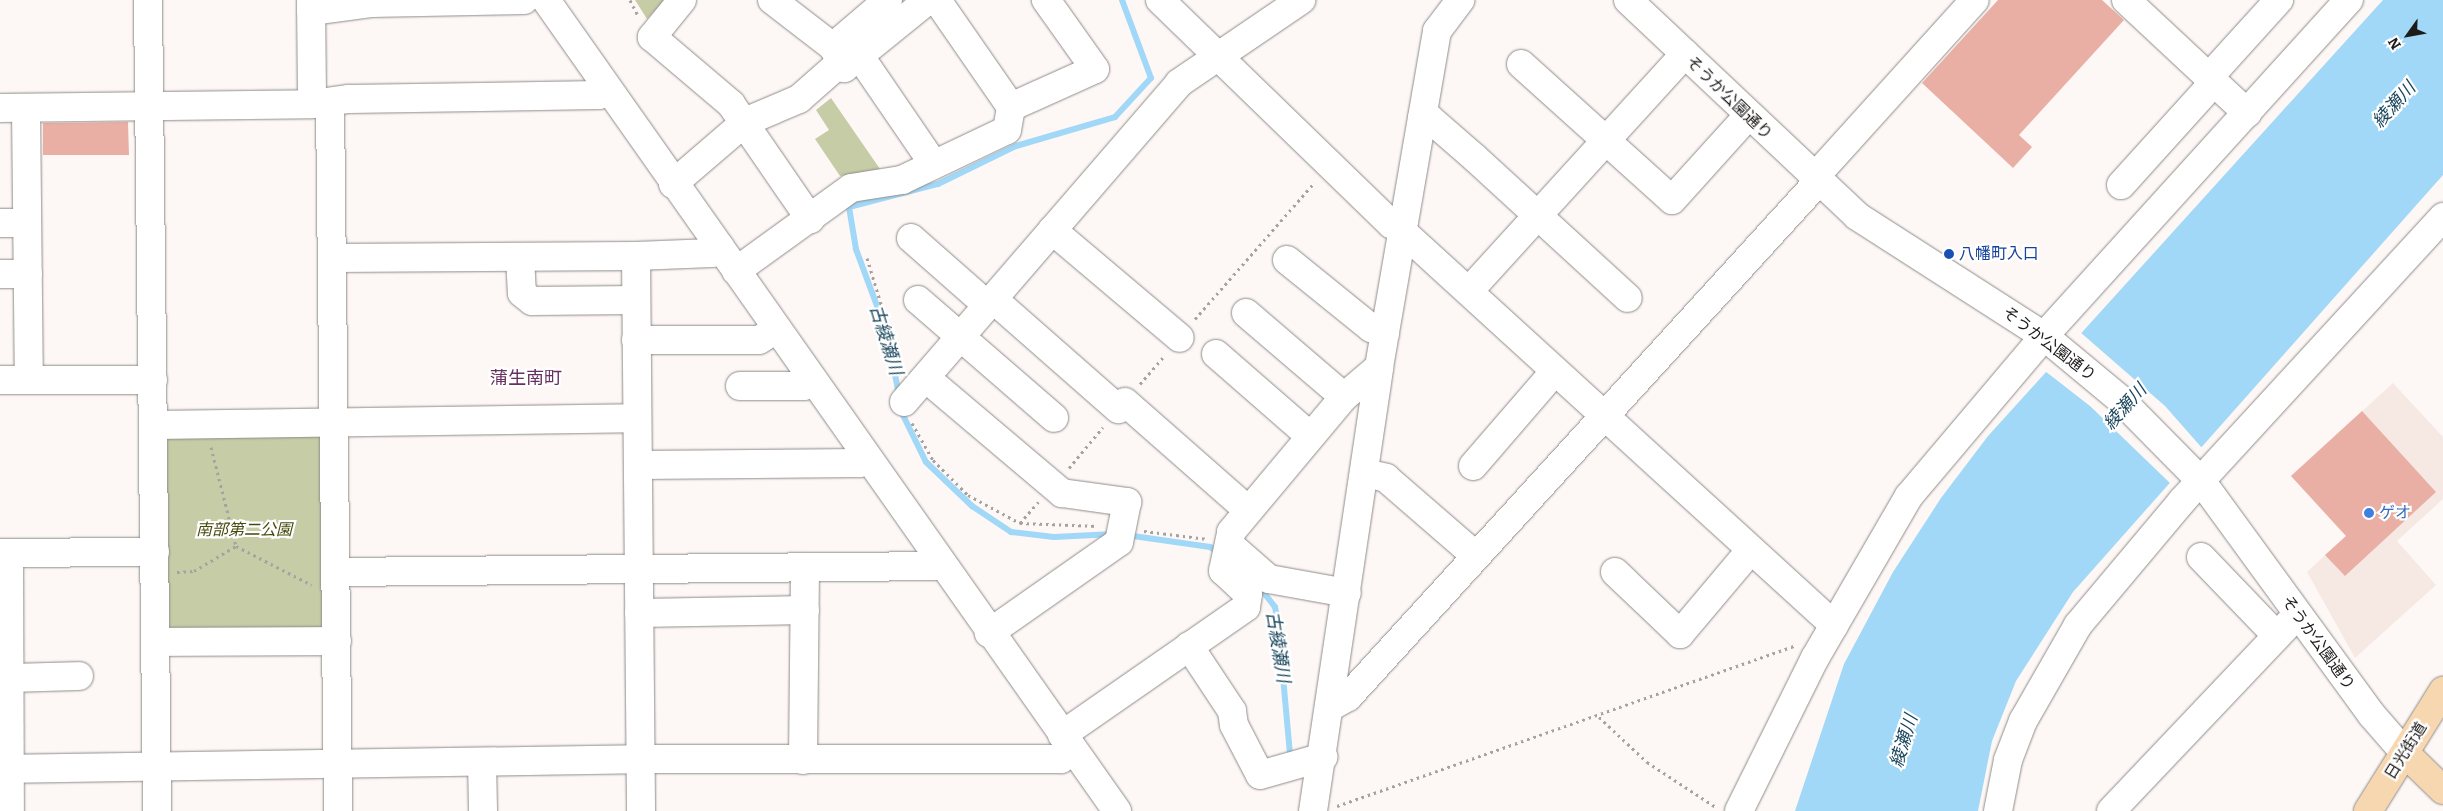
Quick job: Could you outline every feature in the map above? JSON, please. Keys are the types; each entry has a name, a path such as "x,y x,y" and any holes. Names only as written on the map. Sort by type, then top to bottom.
{"main road":[{"name":"日光街道","path":"2368,811 2443,690"},
{"path":"2405,753 2443,790"}],"street":[{"path":"148,0 157,811"},
{"path":"338,811 337,641 328,579 336,421 331,102 311,6 518,0"},
{"path":"546,0 673,184 710,250 736,271 989,633 1062,748 1117,811"},
{"path":"682,0 657,30 731,104 746,122 810,219"},
{"path":"772,0 845,56 933,163"},
{"path":"845,56 888,0"},
{"path":"673,184 746,122 799,99 845,56 928,0"},
{"path":"736,271 851,188 902,180 933,163 1007,130 1011,106 938,0"},
{"path":"1011,106 1095,69 1046,0"},
{"path":"1160,0 1391,224 1402,229 1554,372 1750,550 1832,629"},
{"path":"904,402 927,379 990,302 1179,82 1301,0"},
{"name":"そうか公園通り","path":"1628,0 1815,181 1894,242 2049,340 2121,400 2195,476 2297,615 2405,753"},
{"path":"1330,707 1348,697 1604,416 1975,0"},
{"path":"2126,0 2213,78 2247,113"},
{"path":"2121,185 2279,0"},
{"path":"1739,811 1758,766 1832,629 1909,496 2349,0"},
{"path":"1314,810 1379,368 1402,229 1437,31 1449,4"},
{"path":"1468,291 1539,216 1685,54"},
{"path":"1521,64 1672,200 1747,117"},
{"path":"29,380 27,223 13,108 599,95 607,90"},
{"path":"1422,118 1429,118 1628,298"},
{"path":"1998,811 2008,760 2044,677 2112,580 2195,476 2443,217"},
{"path":"0,223 27,223"},
{"path":"1052,230 1180,338"},
{"path":"911,238 1122,405 1247,509"},
{"path":"334,258 636,256 710,250"},
{"path":"636,256 639,613 629,759 641,811"},
{"path":"520,257 522,293 532,301 636,300"},
{"path":"1287,260 1370,328 1385,333"},
{"path":"0,274 28,274"},
{"path":"918,300 1054,418"},
{"path":"1246,313 1344,397"},
{"path":"636,340 759,340 776,330"},
{"path":"1216,354 1310,436"},
{"path":"5,769 629,759 803,760 1062,748 1189,646 1246,607 1248,594 1223,572 1231,532 1247,509 1344,397 1379,368"},
{"path":"1473,466 1554,372"},
{"path":"927,379 1062,493 1127,502 1125,549 989,633"},
{"path":"0,380 153,380"},
{"path":"740,386 804,386 811,380"},
{"path":"153,425 637,418"},
{"path":"639,465 859,463 866,458"},
{"path":"1365,473 1386,478 1476,556"},
{"path":"1614,572 1680,634 1750,550"},
{"path":"10,811 5,769 8,678 4,553 155,552"},
{"path":"1227,552 1269,579 1347,593"},
{"path":"2201,557 2275,634"},
{"path":"328,579 639,569 943,566"},
{"path":"803,760 805,567"},
{"path":"639,613 805,610"},
{"path":"2111,811 2275,634 2297,615"},
{"path":"155,642 337,641"},
{"path":"1189,646 1232,711 1234,724 1260,775 1323,757"},
{"path":"8,678 79,676"},
{"path":"482,762 482,811"}],"path":[{"path":"201,424 202,438 212,448 236,546"},
{"path":"185,572 236,546 328,579"},
{"path":"1314,810 1327,810 1599,717 1832,629"},
{"path":"1599,717 1647,762 1722,811"}],"shaded area":[{"path":"2393,383 2443,437 2443,499 2397,541 2436,585 2355,658 2307,572 2346,536 2291,476"}],"green space":[{"path":"635,0 665,0 647,19"},
{"path":"831,98 880,169 840,176 815,139 829,130 816,110"},
{"name":"南部第二公園","path":"328,429 326,628 162,633 161,432"}],"water":[{"name":"綾瀬川","path":"2383,0 2443,0 2443,175 2073,592 2016,681 1992,741 1978,811 1795,811 1844,664 1893,572 1941,498 1988,436"}],"pier":[{"path":"2080,332 2165,406 2202,448 2171,484 2090,406 2045,371"}],"building":[{"path":"1998,0 2102,0 2124,20 2019,135 2032,147 2013,168 1922,83"},
{"path":"128,122 129,155 43,155 43,123"},
{"name":"ゲオ","path":"2362,411 2436,492 2345,576 2325,555 2346,536 2291,476"}],"waterway":[{"name":"古綾瀬川","path":"899,395 887,333 856,249 849,207 938,184 1016,146 1115,117 1151,78 1122,0"},
{"name":"古綾瀬川","path":"899,407 926,462 972,506 1011,532 1054,537 1114,534"},
{"name":"古綾瀬川","path":"1126,535 1210,547 1221,554"},
{"name":"古綾瀬川","path":"1257,584 1275,607 1278,622 1290,753"}],"place":[{"name":"八幡町入口","path":"1949,254"},
{"name":"ゲオ","path":"2369,513"}],"district":[{"name":"蒲生南町","path":"526,378"}]}
